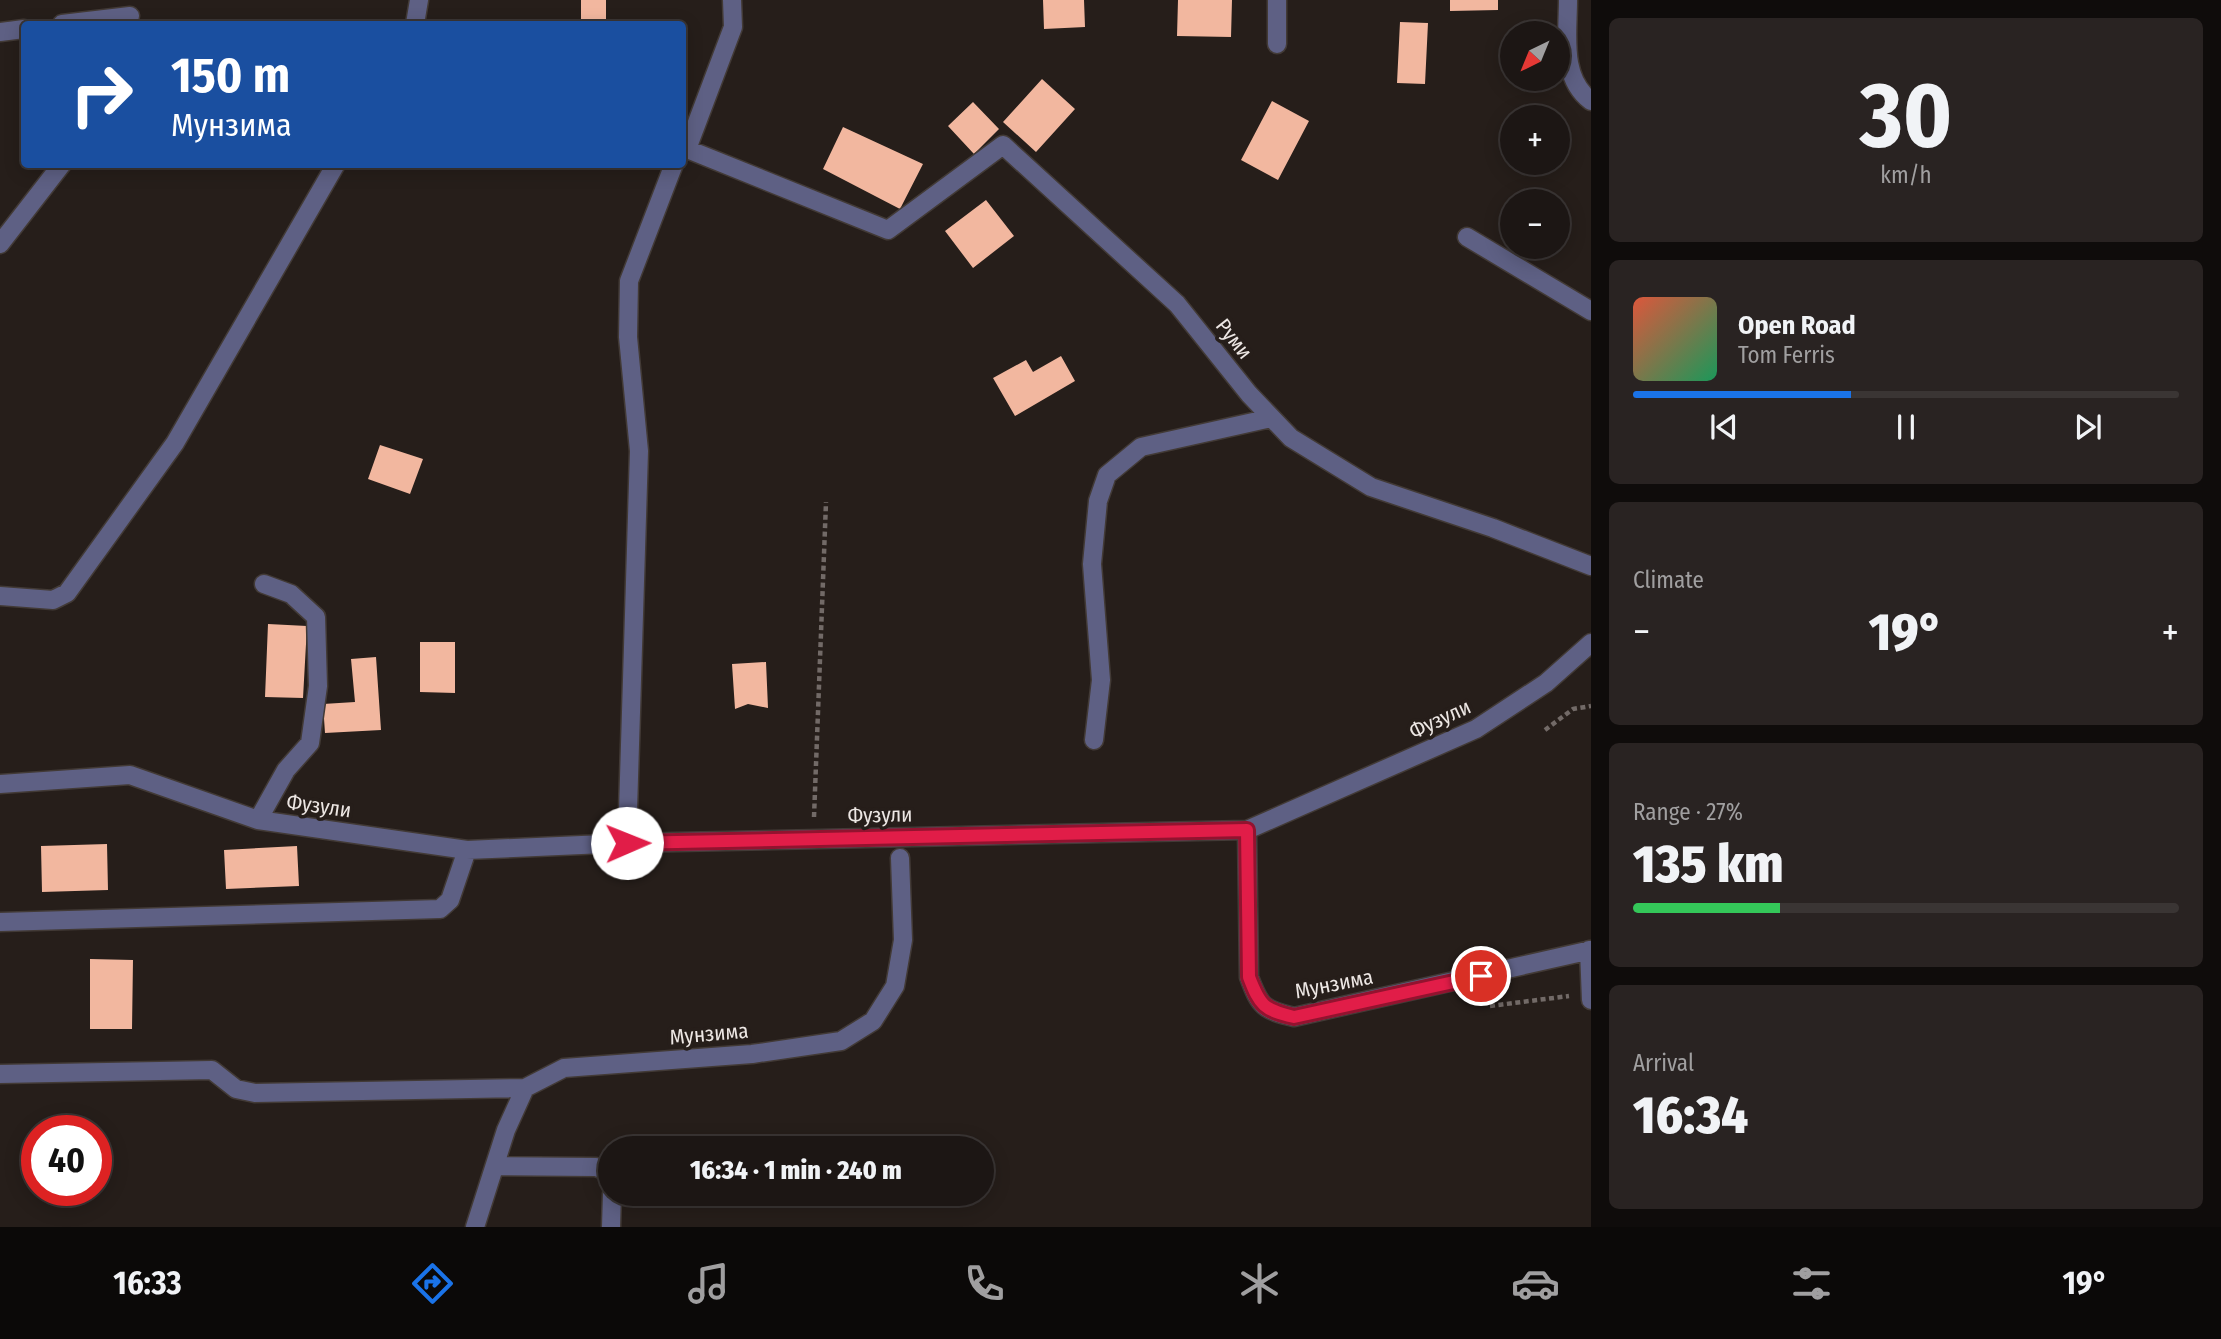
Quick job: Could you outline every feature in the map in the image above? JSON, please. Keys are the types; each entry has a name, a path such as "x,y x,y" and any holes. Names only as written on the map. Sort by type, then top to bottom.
{"street":[{"path":"416,21 419,0"},
{"path":"686,145 733,27 732,0"},
{"path":"1277,0 1277,44"},
{"path":"1568,0 1568,65 1583,95 1591,101"},
{"path":"81,21 131,13"},
{"path":"0,32 21,29"},
{"name":"Руми","path":"686,151 888,230 1003,145 1177,303 1271,418 1291,438 1371,487 1493,528 1591,566"},
{"path":"0,244 59,168"},
{"path":"0,596 53,600 67,593 175,443 334,168"},
{"path":"627,843 639,451 628,337 629,281 672,168"},
{"path":"1468,237 1591,312"},
{"path":"1094,740 1101,680 1092,564 1098,501 1107,475 1141,447 1271,418"},
{"path":"258,820 286,770 310,743 318,686 316,617 292,594 264,584"},
{"name":"Фузули","path":"0,784 130,775 258,820 467,850 627,843 1247,830 1476,730 1546,683 1591,643"},
{"name":"Мунзима","path":"1247,830 1249,977 1256,997 1268,1011 1294,1017 1590,950"},
{"path":"0,922 440,909 450,900 467,850"},
{"name":"Мунзима","path":"525,1088 564,1068 752,1054 841,1041 873,1021 895,986 903,940 900,858"},
{"path":"1590,950 1590,997"},
{"path":"0,1073 212,1070 236,1089 255,1093 525,1088 475,1227"},
{"path":"495,1166 598,1168"},
{"path":"611,1227 612,1206"}],"path":[{"path":"813,839 826,502"},
{"path":"1545,730 1573,709 1591,706"},
{"path":"1490,1006 1590,997"}],"building":[{"path":"581,0 606,0 606,21 581,21"},
{"path":"1043,0 1084,0 1085,27 1044,29"},
{"path":"1178,0 1232,0 1231,37 1177,36"},
{"path":"1450,0 1498,0 1498,10 1450,11"},
{"path":"1400,22 1428,23 1425,84 1397,83"},
{"path":"1042,79 1075,109 1036,152 1003,122"},
{"path":"1272,101 1309,121 1278,180 1241,160"},
{"path":"973,102 999,129 974,154 948,126"},
{"path":"843,127 923,164 900,209 823,169"},
{"path":"986,200 1014,236 973,268 945,231"},
{"path":"1061,356 1075,381 1015,416 993,378 1026,360 1033,372"},
{"path":"380,445 423,459 410,494 368,479"},
{"path":"268,624 307,626 303,698 265,697"},
{"path":"420,642 455,642 455,693 420,692"},
{"path":"376,657 381,730 325,733 323,704 355,702 351,659"},
{"path":"766,662 768,708 748,704 735,709 732,664"},
{"path":"107,844 108,890 42,892 41,846"},
{"path":"297,846 299,886 226,889 224,850"},
{"path":"90,959 133,960 132,1029 90,1029"}],"route":[{"path":"627,843 1247,830 1249,977 1256,997 1268,1011 1294,1017 1481,976"}]}
